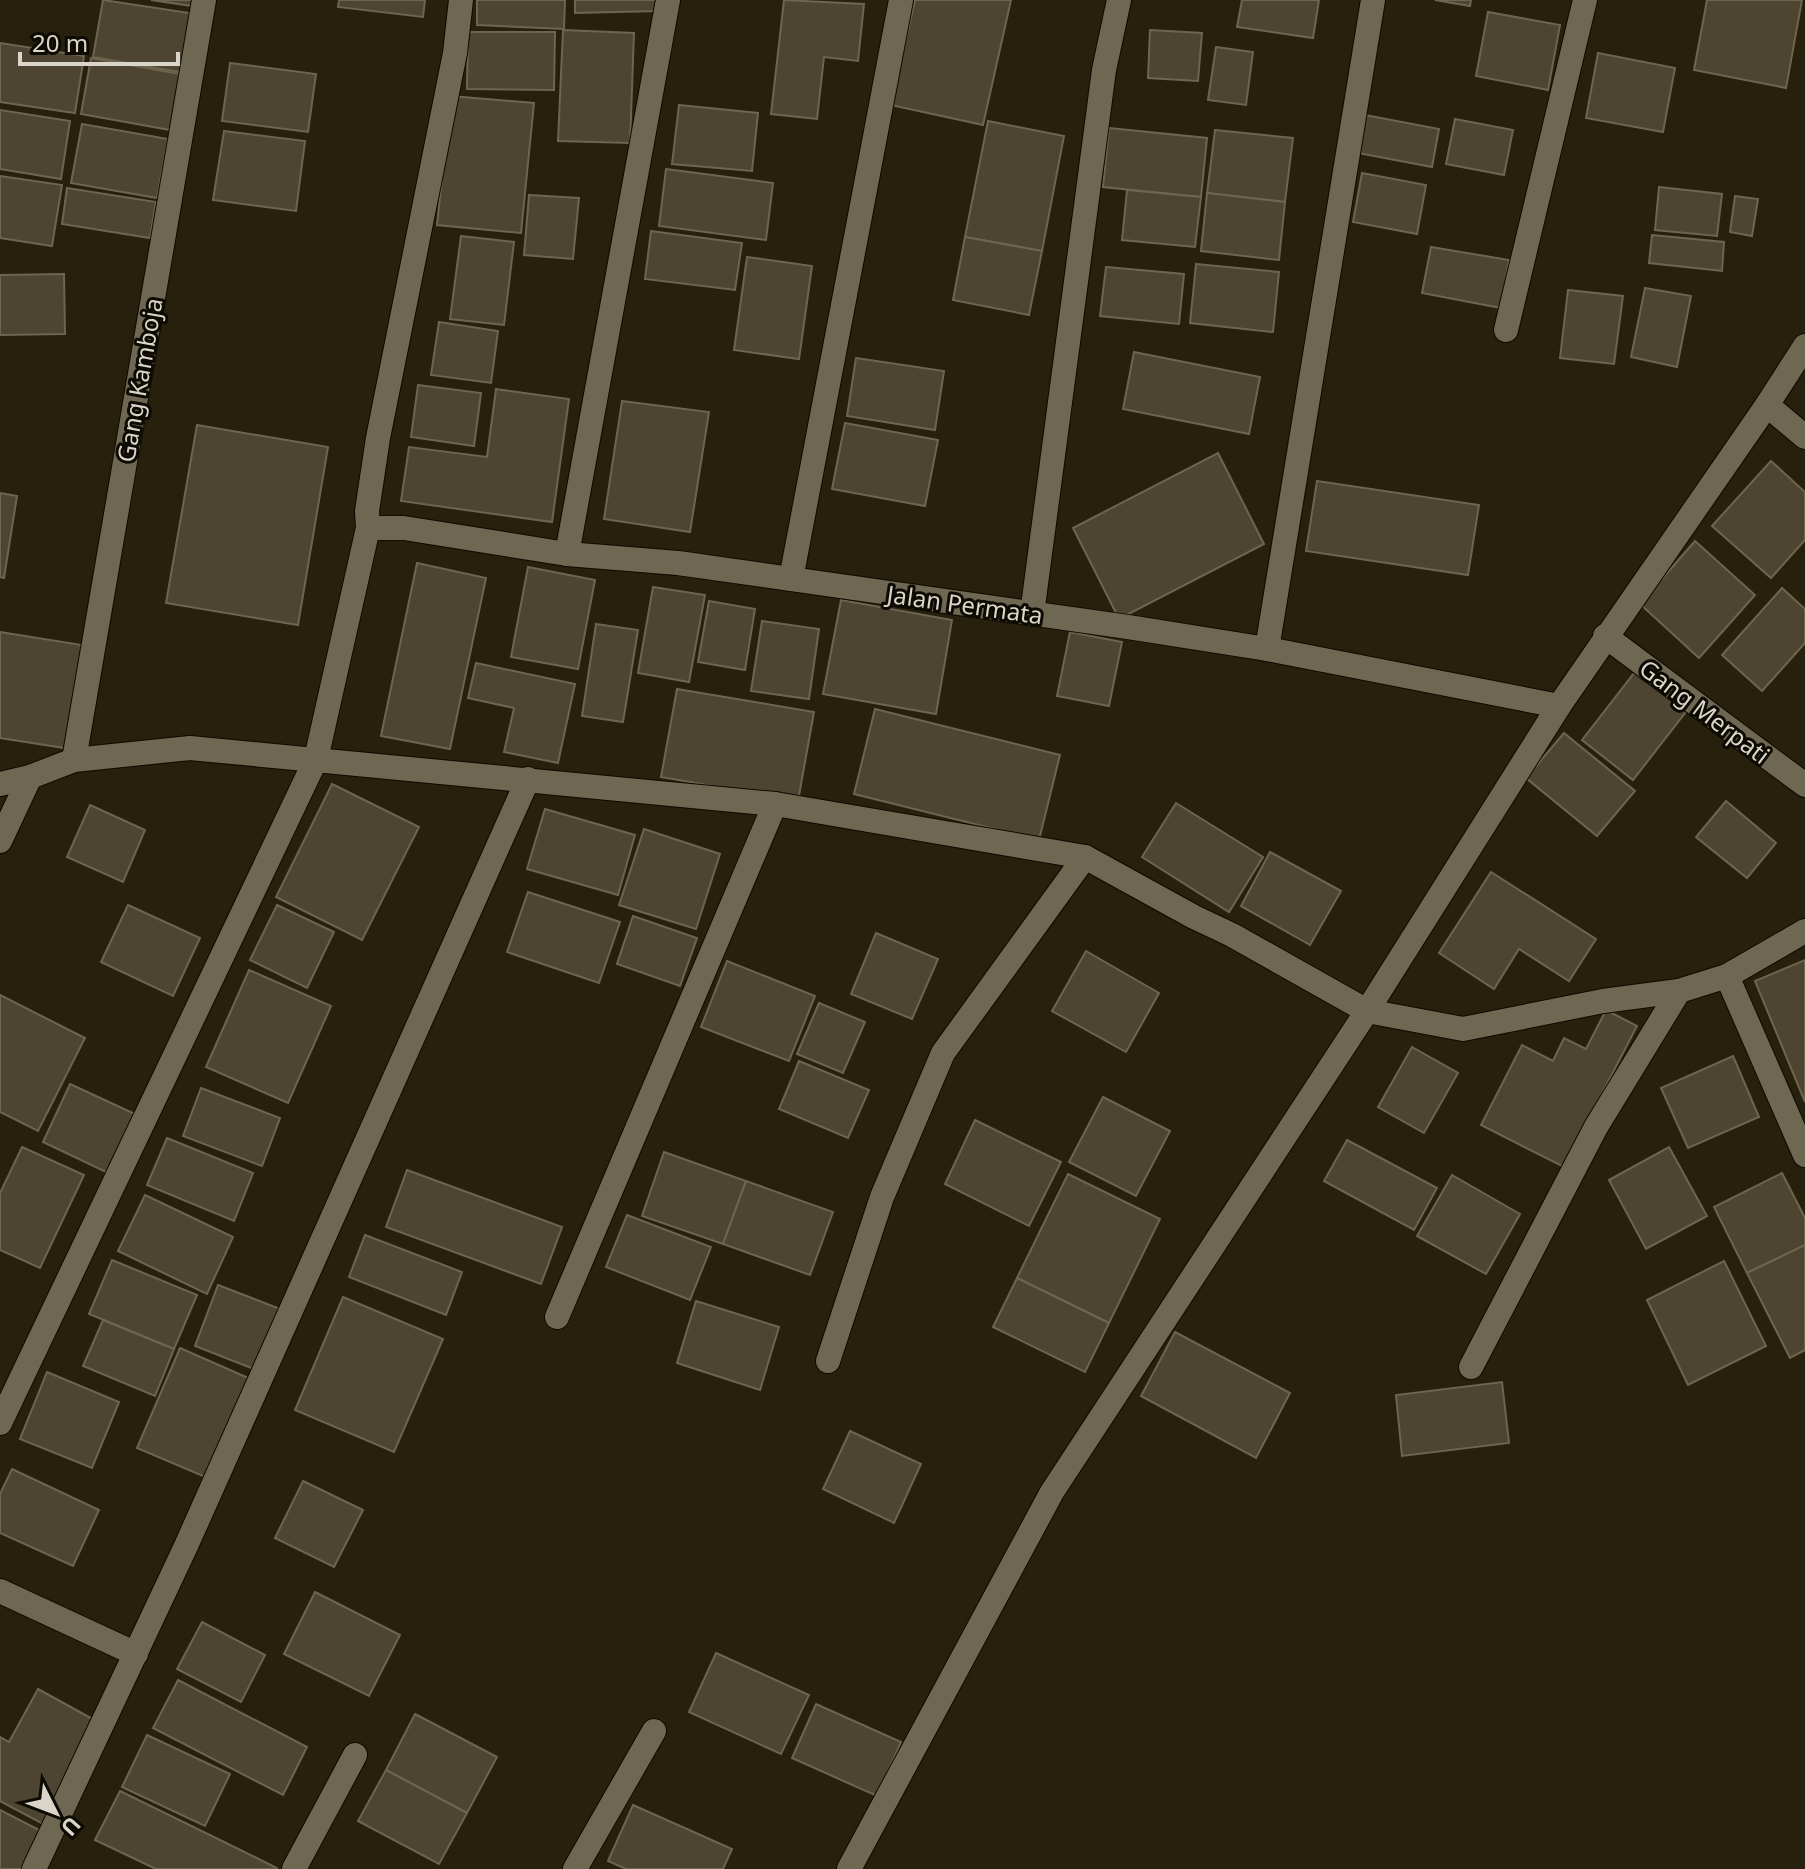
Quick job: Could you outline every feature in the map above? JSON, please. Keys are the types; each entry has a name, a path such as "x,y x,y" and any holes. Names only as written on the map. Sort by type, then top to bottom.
{"street":[{"name":"Gang Kamboja","path":"74,760 204,0"},
{"path":"0,1423 316,759 368,528 367,511 378,438 455,53 461,0"},
{"path":"567,554 668,0"},
{"path":"791,579 901,0"},
{"path":"1032,614 1104,70 1119,0"},
{"path":"1267,649 1373,0"},
{"path":"1506,330 1585,0"},
{"path":"849,1869 1052,1492 1367,1011 1559,706 1805,346"},
{"path":"1767,405 1805,437"},
{"name":"Jalan Permata","path":"368,528 433,531 567,554 678,563 1267,649 1559,706"},
{"name":"Gang Merpati","path":"1605,636 1805,785"},
{"path":"0,784 30,777 74,760 190,748 775,804 1085,857 1367,1011 1463,1029 1603,1001 1679,991 1727,976 1805,931"},
{"path":"0,841 30,777"},
{"path":"34,1869 136,1654 528,779"},
{"path":"557,1317 775,804"},
{"path":"828,1361 882,1197 943,1053 1085,857"},
{"path":"1727,976 1805,1155"},
{"path":"1471,1367 1596,1127 1679,991"},
{"path":"0,1591 136,1654"},
{"path":"575,1869 654,1731"},
{"path":"294,1869 355,1755"}],"building":[{"path":"103,0 196,14 185,73 93,57"},
{"path":"151,0 192,0 192,6"},
{"path":"339,0 425,0 423,17 338,7"},
{"path":"477,0 565,0 564,29 477,25"},
{"path":"575,0 658,0 658,11 575,13"},
{"path":"784,0 864,4 858,61 824,57 817,119 771,114"},
{"path":"915,0 1011,0 983,125 891,105"},
{"path":"1242,0 1319,0 1313,38 1237,27"},
{"path":"1435,0 1471,0 1470,6"},
{"path":"1707,0 1802,0 1786,88 1694,70"},
{"path":"1488,12 1560,25 1548,90 1476,76"},
{"path":"563,30 634,33 630,143 558,141"},
{"path":"1150,30 1202,33 1198,81 1148,78"},
{"path":"468,32 555,32 554,90 467,89"},
{"path":"0,43 84,56 75,113 0,102"},
{"path":"1216,47 1253,52 1246,105 1208,100"},
{"path":"1598,53 1675,68 1663,132 1586,118"},
{"path":"91,58 180,74 170,130 81,114"},
{"path":"230,63 316,74 308,132 222,121"},
{"path":"451,96 534,103 521,233 437,225"},
{"path":"679,105 758,113 752,171 672,164"},
{"path":"0,110 70,121 61,179 0,169"},
{"path":"1365,115 1439,129 1432,167 1358,153"},
{"path":"1455,119 1513,130 1504,175 1446,164"},
{"path":"988,121 1064,136 1042,251 965,237"},
{"path":"82,124 168,139 157,198 71,183"},
{"path":"1109,128 1207,138 1201,197 1103,187"},
{"path":"1215,130 1293,138 1285,202 1207,193"},
{"path":"224,131 305,141 296,211 213,200"},
{"path":"666,169 773,183 766,240 659,226"},
{"path":"1362,173 1426,185 1417,234 1353,222"},
{"path":"0,176 62,185 52,246 0,238"},
{"path":"1659,187 1722,194 1717,236 1655,230"},
{"path":"67,188 156,202 150,238 62,224"},
{"path":"1127,190 1201,197 1195,247 1122,240"},
{"path":"1207,193 1285,202 1279,260 1201,251"},
{"path":"529,195 579,198 573,259 524,255"},
{"path":"1735,196 1758,199 1752,236 1730,232"},
{"path":"651,231 742,243 735,290 645,279"},
{"path":"1652,235 1724,242 1722,271 1649,263"},
{"path":"461,236 514,242 504,325 450,319"},
{"path":"965,237 1042,251 1029,315 953,300"},
{"path":"1431,247 1509,260 1501,308 1422,293"},
{"path":"747,257 812,266 799,359 734,350"},
{"path":"1196,264 1279,272 1273,332 1190,323"},
{"path":"1106,267 1184,274 1179,324 1100,316"},
{"path":"64,274 65,334 0,335 0,275"},
{"path":"1645,288 1691,296 1677,367 1631,357"},
{"path":"1568,290 1623,296 1614,364 1560,358"},
{"path":"439,322 498,331 491,383 431,375"},
{"path":"1134,352 1260,377 1249,434 1123,409"},
{"path":"856,358 944,371 935,430 847,416"},
{"path":"418,385 481,393 474,446 411,437"},
{"path":"496,389 569,399 552,522 401,501 409,447 487,457"},
{"path":"622,401 709,412 690,532 604,519"},
{"path":"845,423 938,440 925,506 832,489"},
{"path":"197,425 328,447 298,625 166,603"},
{"path":"1218,453 1264,544 1119,619 1073,528"},
{"path":"1771,461 1805,492 1805,540 1771,578 1712,526"},
{"path":"1317,481 1479,505 1468,575 1306,551"},
{"path":"0,493 17,496 4,578 0,577"},
{"path":"1695,541 1755,595 1699,658 1640,604"},
{"path":"417,563 486,578 450,749 381,736"},
{"path":"528,567 595,580 578,669 511,657"},
{"path":"653,587 705,595 689,682 638,673"},
{"path":"1782,588 1805,609 1805,643 1762,691 1722,655"},
{"path":"841,600 952,620 936,714 823,694"},
{"path":"709,601 755,609 745,670 698,662"},
{"path":"762,621 819,629 809,699 751,691"},
{"path":"596,624 638,630 623,722 582,716"},
{"path":"0,632 88,646 71,749 0,738"},
{"path":"1070,632 1122,642 1109,706 1057,696"},
{"path":"476,663 575,684 558,763 504,752 514,708 468,698"},
{"path":"1638,668 1689,708 1633,780 1582,740"},
{"path":"677,689 814,712 798,801 661,777"},
{"path":"875,709 1060,755 1039,840 854,794"},
{"path":"1564,733 1635,791 1597,836 1526,778"},
{"path":"332,784 419,827 362,940 276,897"},
{"path":"1726,801 1776,843 1747,878 1696,837"},
{"path":"1176,803 1263,857 1229,912 1142,857"},
{"path":"90,805 145,830 123,882 67,857"},
{"path":"545,809 635,835 618,895 527,869"},
{"path":"644,829 720,854 696,929 619,905"},
{"path":"1270,852 1341,891 1310,945 1241,906"},
{"path":"1491,872 1596,939 1569,981 1519,949 1494,989 1439,953"},
{"path":"528,892 620,922 599,983 507,952"},
{"path":"128,905 200,938 173,996 101,962"},
{"path":"277,905 334,932 307,988 250,960"},
{"path":"633,916 697,938 680,986 617,964"},
{"path":"876,933 938,959 912,1019 851,994"},
{"path":"1086,951 1159,993 1126,1052 1052,1011"},
{"path":"1805,960 1805,1102 1755,981"},
{"path":"727,961 815,996 789,1061 701,1027"},
{"path":"249,970 331,1006 288,1103 206,1067"},
{"path":"0,995 85,1038 38,1131 0,1112"},
{"path":"819,1003 865,1022 843,1073 797,1054"},
{"path":"1606,1010 1637,1026 1564,1167 1481,1125 1522,1045 1553,1061 1564,1038 1586,1049"},
{"path":"1412,1047 1458,1073 1424,1133 1378,1107"},
{"path":"1733,1056 1759,1117 1688,1148 1661,1088"},
{"path":"799,1061 869,1090 848,1138 779,1109"},
{"path":"70,1084 135,1114 108,1173 43,1142"},
{"path":"201,1088 280,1118 262,1166 183,1136"},
{"path":"1103,1097 1170,1131 1136,1196 1069,1162"},
{"path":"975,1120 1061,1162 1029,1226 945,1184"},
{"path":"167,1138 253,1173 234,1221 147,1185"},
{"path":"1347,1140 1437,1188 1414,1230 1324,1181"},
{"path":"22,1147 84,1175 40,1268 0,1250 0,1193"},
{"path":"1669,1147 1707,1216 1646,1249 1609,1180"},
{"path":"664,1152 746,1181 723,1244 642,1216"},
{"path":"407,1170 562,1227 541,1284 386,1227"},
{"path":"1782,1173 1805,1218 1805,1245 1747,1273 1714,1207"},
{"path":"1068,1174 1160,1219 1109,1323 1017,1278"},
{"path":"1452,1175 1520,1214 1486,1274 1417,1236"},
{"path":"746,1181 833,1212 810,1275 723,1244"},
{"path":"145,1195 233,1237 207,1294 118,1251"},
{"path":"627,1215 711,1247 690,1300 606,1267"},
{"path":"365,1235 462,1272 446,1315 349,1277"},
{"path":"1805,1245 1805,1350 1790,1358 1747,1273"},
{"path":"112,1260 197,1295 174,1349 89,1314"},
{"path":"1724,1261 1766,1346 1688,1385 1647,1300"},
{"path":"1017,1278 1109,1323 1085,1372 993,1327"},
{"path":"218,1285 283,1310 259,1371 195,1346"},
{"path":"343,1297 443,1339 394,1452 295,1410"},
{"path":"696,1301 779,1327 760,1390 677,1363"},
{"path":"103,1320 174,1349 155,1396 83,1366"},
{"path":"1175,1332 1290,1393 1256,1458 1141,1396"},
{"path":"180,1348 253,1380 210,1479 137,1448"},
{"path":"47,1372 119,1402 92,1468 20,1439"},
{"path":"1502,1382 1509,1443 1402,1456 1396,1395"},
{"path":"850,1431 921,1464 894,1523 823,1489"},
{"path":"12,1469 99,1510 73,1566 0,1533 0,1494"},
{"path":"303,1481 363,1510 334,1567 275,1538"},
{"path":"315,1592 400,1635 369,1696 284,1654"},
{"path":"202,1622 265,1655 241,1702 177,1669"},
{"path":"716,1653 809,1695 781,1754 689,1712"},
{"path":"178,1680 307,1747 283,1795 153,1728"},
{"path":"38,1689 98,1722 43,1824 0,1801 0,1737 9,1742"},
{"path":"816,1704 901,1742 877,1796 792,1758"},
{"path":"415,1714 497,1757 467,1813 386,1770"},
{"path":"147,1735 230,1774 205,1826 122,1787"},
{"path":"386,1770 467,1813 439,1864 358,1821"},
{"path":"120,1791 277,1869 156,1869 95,1840"},
{"path":"633,1805 732,1849 723,1869 626,1869 608,1861"},
{"path":"0,1810 41,1831 21,1869 0,1869"}]}
